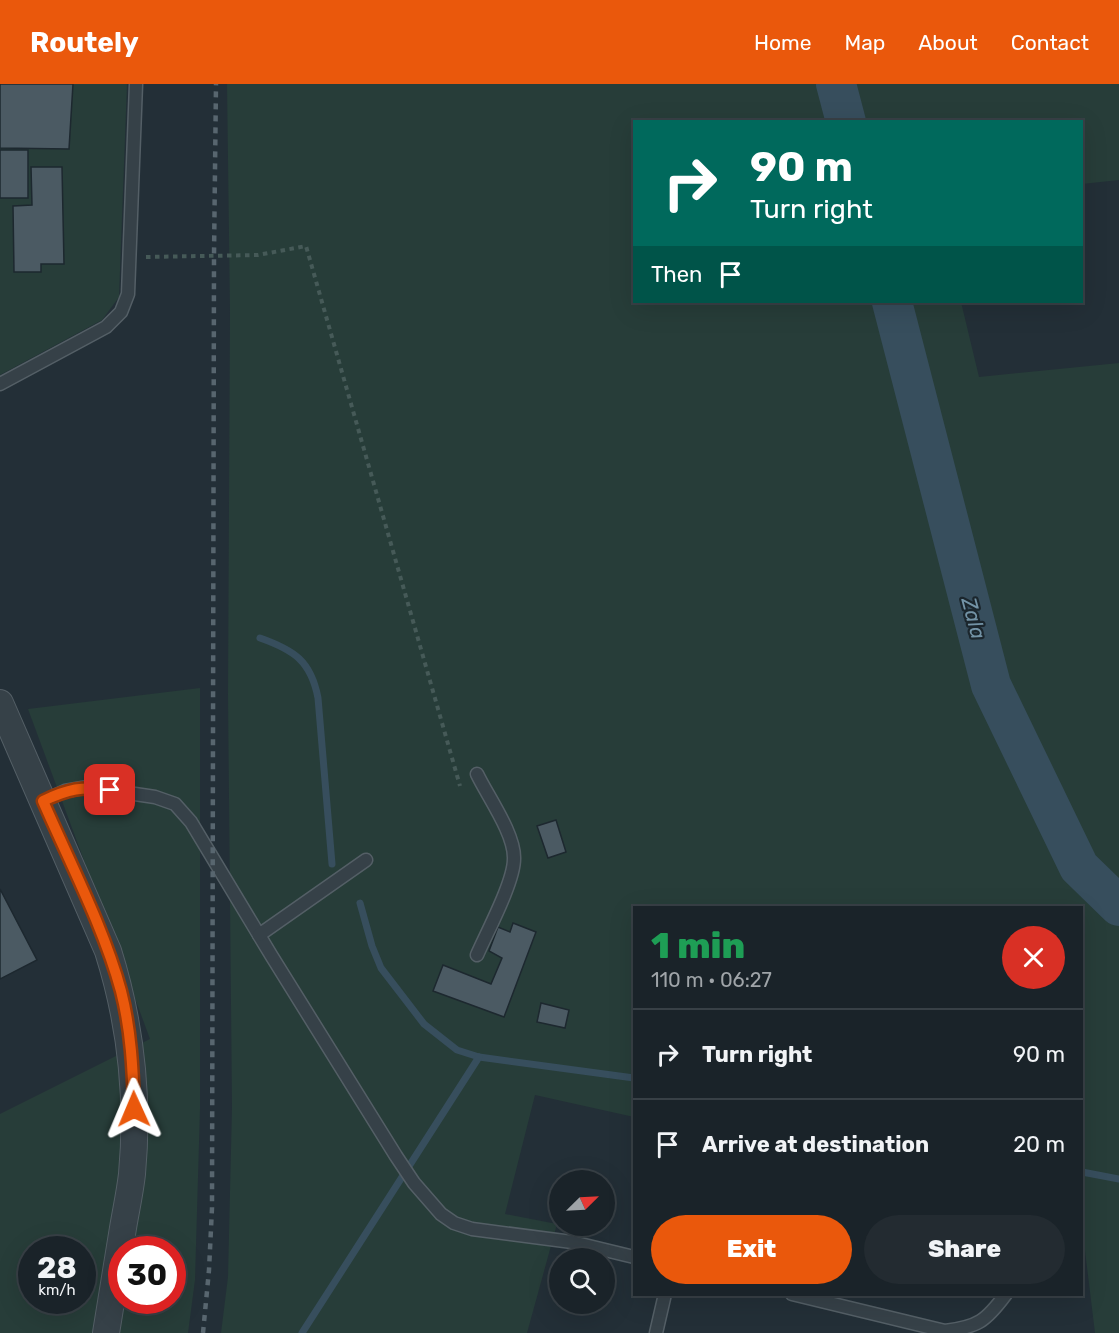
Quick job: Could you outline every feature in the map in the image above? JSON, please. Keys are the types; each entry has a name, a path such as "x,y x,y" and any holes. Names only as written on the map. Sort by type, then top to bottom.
{"street":[{"path":"0,703 108,951 121,992 133,1072 132,1174 106,1333"}],"lane":[{"path":"0,384 106,327 121,312 128,294 136,84"},
{"path":"477,774 502,822 512,845 514,859 512,872 502,898 477,955"},
{"path":"43,801 65,791 88,787 155,797 175,804 191,822 396,1156 414,1183 441,1214 454,1223 472,1229 572,1242 633,1257"},
{"path":"259,935 366,860"},
{"path":"656,1333 665,1296"},
{"path":"800,1296 945,1331 968,1328 990,1315 1004,1296"}],"path":[{"path":"129,258 258,255 306,246 460,786"}],"green space":[{"path":"0,84 127,84 119,297 102,320 0,375"},
{"path":"227,84 1119,84 1119,180 1083,184 1083,120 633,120 633,303 961,303 979,377 1119,363 1119,1333 1095,1333 1083,1234 1083,906 633,906 633,1117 535,1095 505,1214 549,1222 549,1236 554,1236 527,1333 221,1333 228,1277 232,1107 228,695 230,311"},
{"path":"200,688 200,1109 195,1280 188,1333 0,1333 0,1114 150,1039 28,709"}],"building":[{"path":"0,84 73,84 69,149 0,148"},
{"path":"0,150 28,150 28,198 0,198"},
{"path":"31,167 62,167 64,264 41,264 41,272 14,272 13,206 32,205"},
{"path":"556,820 566,852 548,858 537,826"},
{"path":"0,889 37,960 0,979"},
{"path":"513,923 536,932 504,1017 433,991 443,965 491,984 502,958 489,951 498,927 510,932"},
{"path":"541,1003 569,1010 565,1028 537,1022"}],"waterway":[{"name":"Zala","path":"836,84 845,120"},
{"name":"Zala","path":"892,303 991,685 1079,867 1119,906"},
{"path":"260,638 282,647 299,659 306,666 315,685 332,864"},
{"path":"360,903 372,946 381,968 424,1024 457,1050 479,1057 633,1078"},
{"path":"302,1333 479,1057"},
{"path":"1083,1172 1119,1179"}],"railway":[{"path":"203,1333 212,1208 216,84"}],"route":[{"path":"110,790 88,787 65,791 43,801 108,951 121,992 129,1034 134,1109"}]}
